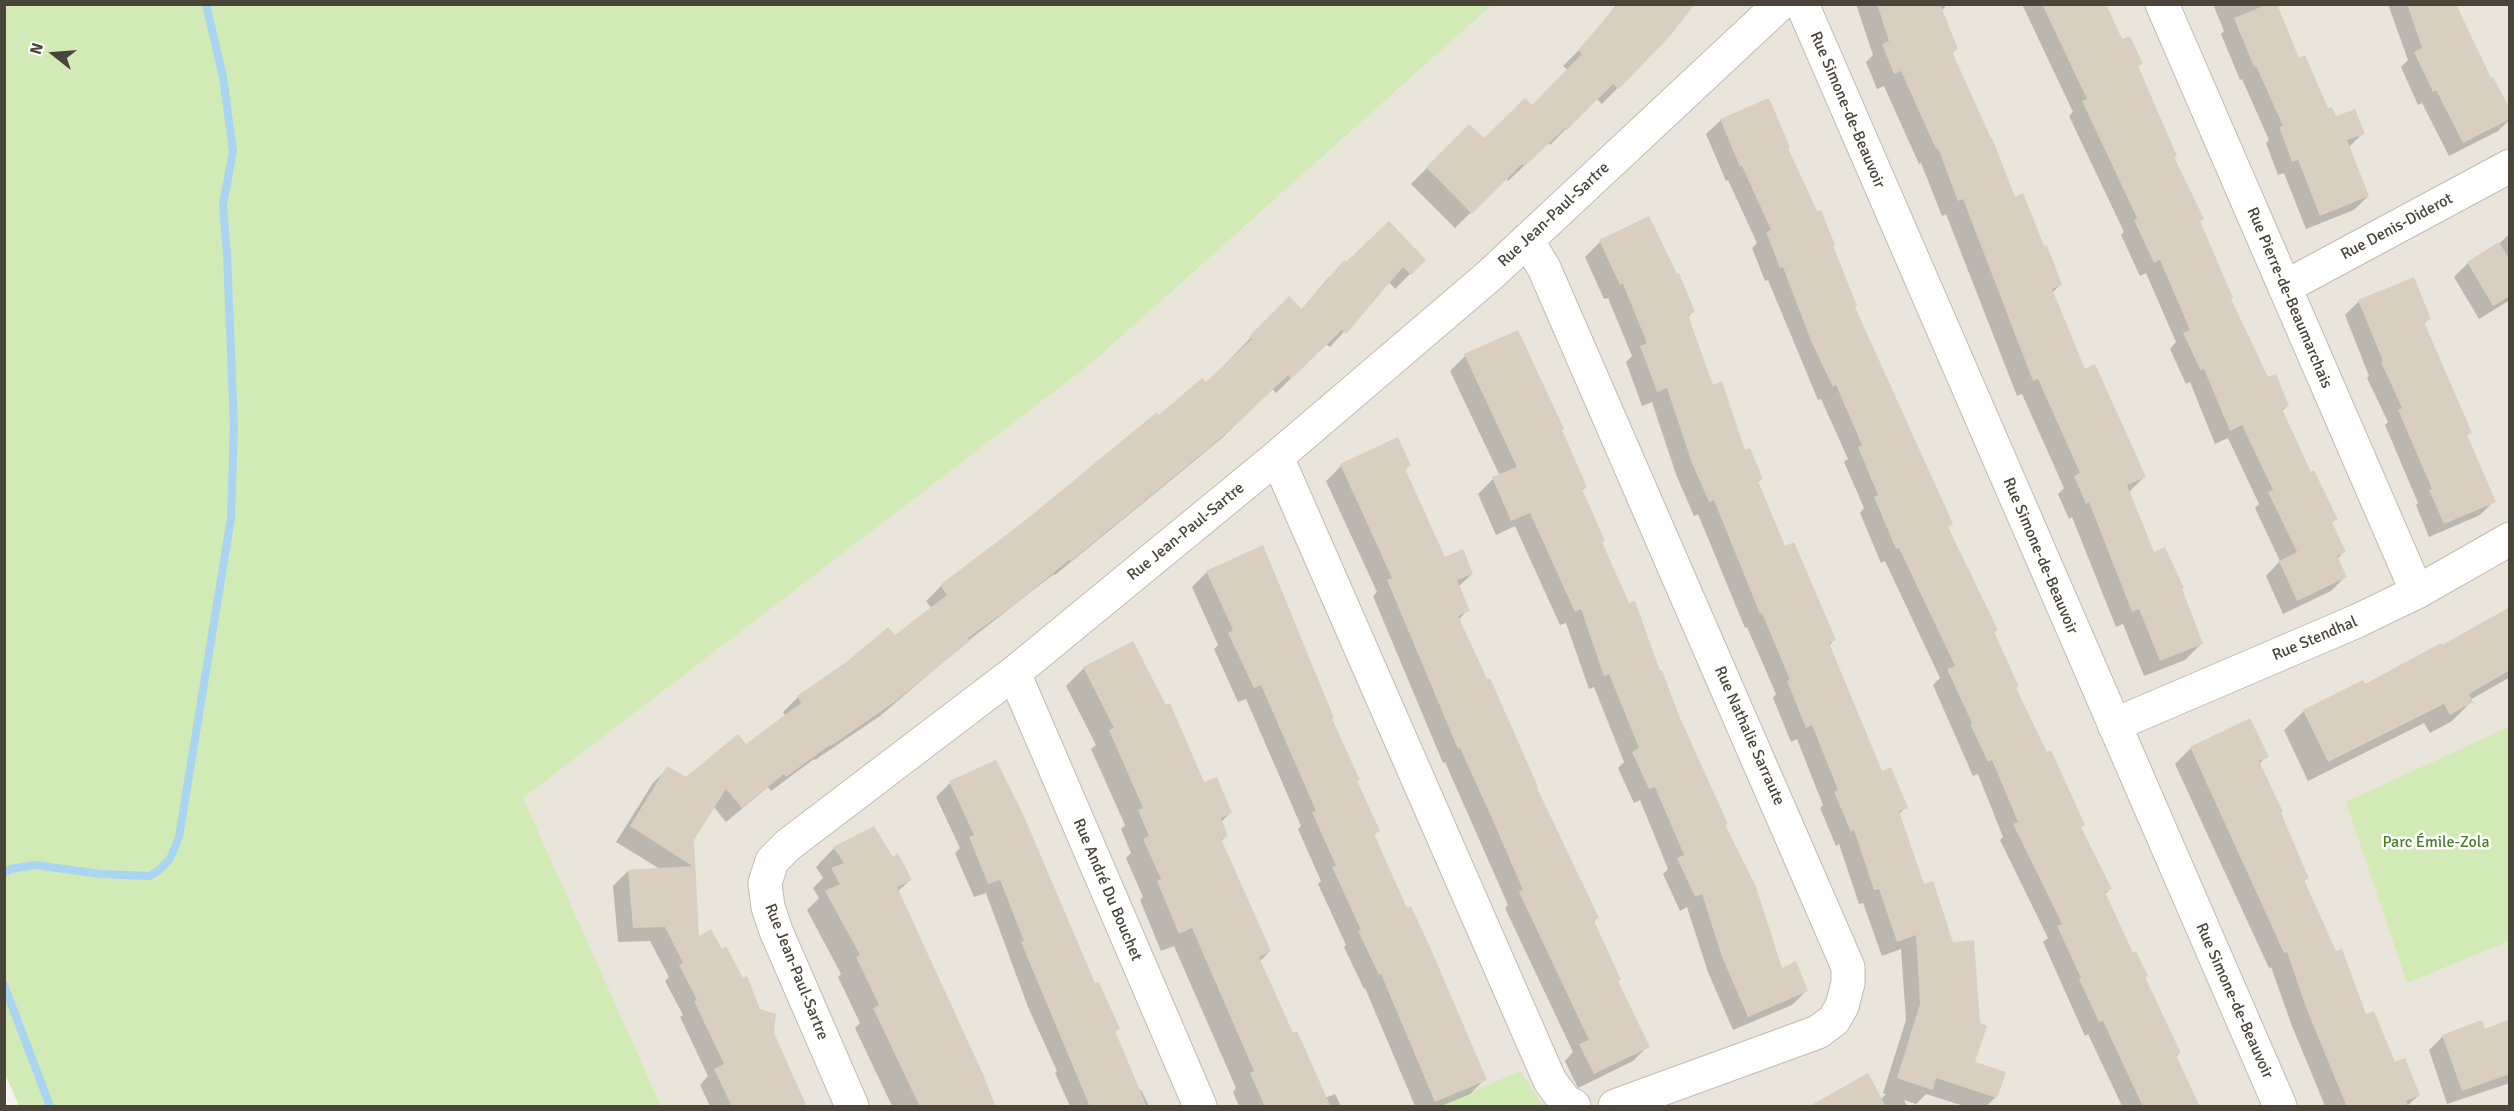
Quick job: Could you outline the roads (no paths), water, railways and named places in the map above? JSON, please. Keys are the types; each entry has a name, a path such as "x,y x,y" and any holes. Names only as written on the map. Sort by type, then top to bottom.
{"street":[{"name":"Rue Jean-Paul-Sartre","path":"852,1107 776,931 765,895 772,861 788,845 1014,673 1277,457 1527,240 1780,4"},
{"name":"Rue Simone-de-Beauvoir","path":"1802,4 2280,1107"},
{"name":"Rue Pierre-de-Beaumarchais","path":"2162,4 2417,592"},
{"name":"Rue Denis-Diderot","path":"2285,287 2510,166"},
{"name":"Rue Nathalie Sarraute","path":"1527,240 1549,279 1848,967 1848,983 1842,1006 1834,1020 1818,1032 1615,1107"},
{"path":"1277,457 1550,1081 1564,1101 1574,1107"},
{"name":"Rue Stendhal","path":"2114,725 2357,621 2417,592 2510,539"},
{"name":"Rue André Du Bouchet","path":"1014,673 1200,1107"}],"waterway":[{"path":"4,873 10,869 35,865 101,874 150,876 170,859 179,837 231,518 234,426 223,205 233,151 223,77 206,4"},
{"path":"4,985 50,1106"}],"park label":[{"name":"Parc Émile-Zola","path":"2436,843"}]}
